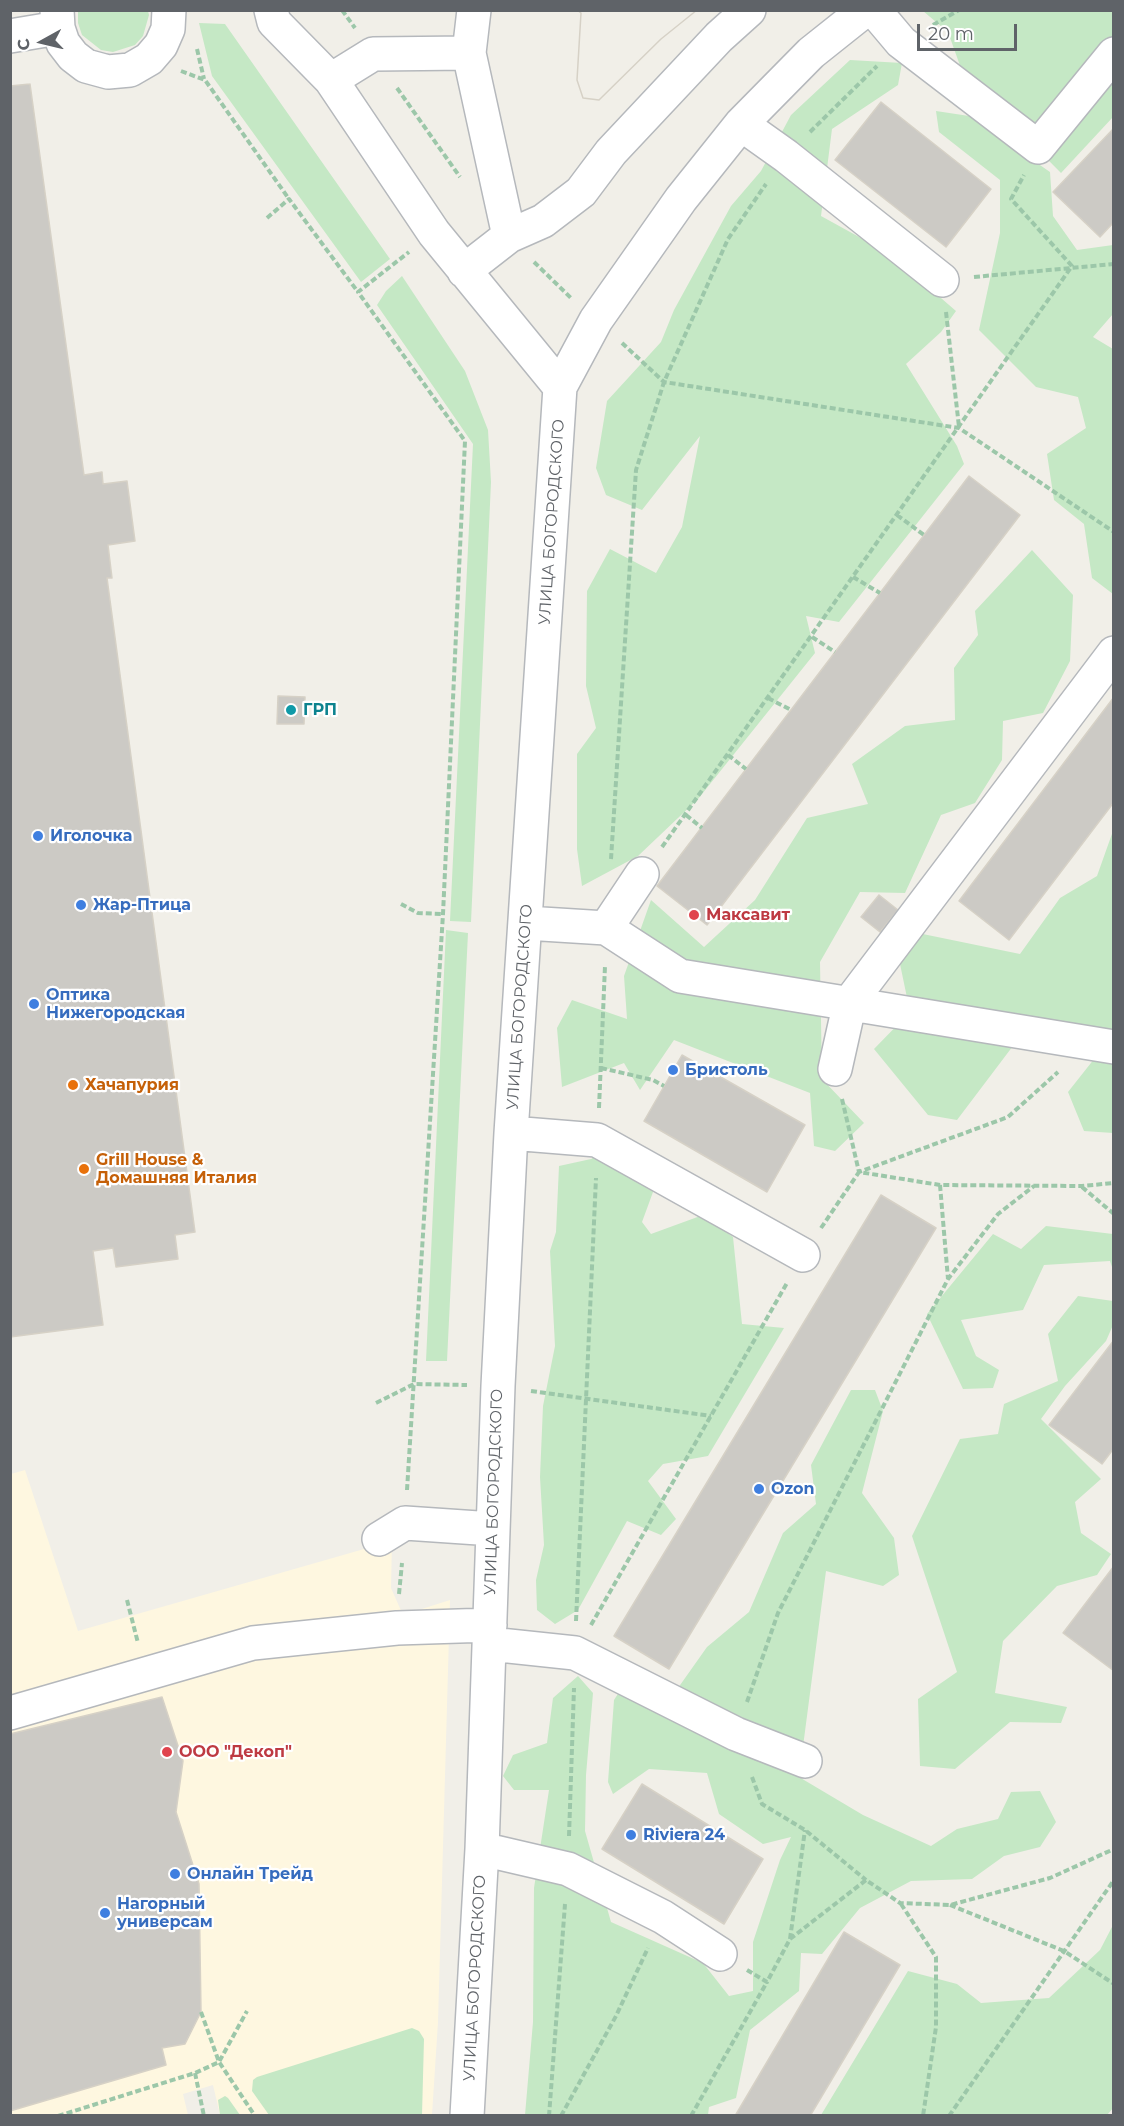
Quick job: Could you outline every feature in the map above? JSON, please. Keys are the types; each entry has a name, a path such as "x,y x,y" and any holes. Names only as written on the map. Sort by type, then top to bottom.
{"street":[{"path":"474,10 469,53 509,236"},
{"path":"464,271 509,236 543,221 581,192 626,135 719,37 749,10"},
{"name":"УЛИЦА БОГОРОДСКОГО","path":"467,2115 482,1849 511,1133 561,387 596,320 681,198 741,124 811,53 865,10"},
{"path":"874,10 901,42 1038,147 1113,54"},
{"path":"10,36 57,19 63,43 73,56 96,70 119,72 140,66 161,45 168,29 170,11"},
{"path":"264,14 331,80 434,232 561,387"},
{"path":"331,80 373,54 469,53"},
{"path":"741,124 786,156 942,280"},
{"path":"835,1069 850,1002 1113,653"},
{"path":"606,928 642,874"},
{"path":"526,923 606,928 680,976 1102,1045"},
{"path":"511,1133 597,1140 803,1256"},
{"path":"392,1531 494,1529"},
{"path":"10,1713 254,1643 397,1628 490,1634 575,1653 736,1734 805,1761"},
{"path":"482,1849 568,1869 663,1917 720,1954"}],"path":[{"path":"342,10 462,181"},
{"path":"728,239 786,156 901,42 959,10"},
{"path":"149,59 204,80 465,441 443,914 392,1531 397,1628"},
{"path":"1038,147 1011,199 1072,266"},
{"path":"267,218 289,200"},
{"path":"358,292 434,232"},
{"path":"509,236 557,285"},
{"path":"959,428 942,280 1072,266 1113,264"},
{"path":"642,874 812,637 1072,266"},
{"path":"664,382 959,428 1113,532"},
{"path":"897,515 924,535"},
{"path":"853,577 880,593"},
{"path":"812,637 835,652"},
{"path":"768,698 791,710"},
{"path":"728,755 746,769"},
{"path":"686,815 702,828"},
{"path":"401,904 418,913 443,914"},
{"path":"575,1653 803,1256 859,1172 1008,1117 1102,1045"},
{"path":"601,1068 653,1080 664,1086"},
{"path":"835,1069 859,1172"},
{"path":"859,1172 940,1185 1082,1186 1113,1183"},
{"path":"940,1185 948,1280"},
{"path":"923,2115 936,2027 936,1957 900,1903 866,1880 805,1830 762,1804 736,1734 778,1613 948,1280 998,1214 1034,1186"},
{"path":"1082,1186 1113,1214"},
{"path":"586,1400 711,1416"},
{"path":"127,1600 146,1674"},
{"path":"691,2115 790,1939 805,1830"},
{"path":"900,1903 950,1905 1050,1878 1113,1849"},
{"path":"790,1939 866,1880"},
{"path":"949,2115 1113,1880"},
{"path":"950,1905 1064,1951 1113,1984"},
{"path":"561,2115 616,2016 663,1917"},
{"path":"720,1954 767,1982"},
{"path":"58,2115 195,2073 219,2062 247,2011"},
{"path":"201,2012 219,2062 255,2115"},
{"path":"195,2073 204,2115"}],"shaded area":[{"path":"25,1470 78,1631 392,1541 391,1588 403,1615 450,1600 438,2022 432,2115 220,2115 213,2085 183,2094 188,2115 11,2116 11,1474"}],"green space":[{"path":"78,11 148,11 149,15 143,36 135,45 113,52 101,50 82,35 78,23"},
{"path":"923,11 1113,11 1113,117 1061,173 963,74 948,32"},
{"path":"199,23 225,24 390,259 361,282 212,76"},
{"path":"850,60 902,63 898,85 832,129 821,216 890,254 956,311 941,332 906,364 957,446 964,464 839,622 806,616 815,653 698,799 638,856 582,886 577,849 577,754 596,728 586,686 587,591 610,549 656,573 682,527 700,436 642,510 606,495 596,468 607,401 661,342 674,310 731,206 761,171 791,115"},
{"path":"936,111 969,116 1050,172 1053,216 1077,250 1113,245 1113,314 1093,337 1113,349 1113,594 1092,578 1084,524 1054,500 1047,454 1086,428 1078,397 1036,387 979,330 1000,233 1000,180 939,132"},
{"path":"402,276 465,371 488,430 491,482 471,922 450,921 473,444 377,305 386,291"},
{"path":"1032,550 1073,595 1070,661 1043,713 1003,721 1002,760 975,803 941,815 905,893 860,892 820,962 822,1079 864,1123 835,1151 814,1146 810,1093 674,1040 640,1090 624,1063 562,1087 557,1028 572,1000 627,1019 624,976 651,900 704,947 755,900 807,818 868,804 852,764 905,726 955,720 954,668 978,635 975,611"},
{"path":"1113,831 1113,1133 1084,1131 1068,1092 1102,1049 1068,1023 1022,1034 957,1120 928,1115 874,1049 910,1012 900,964 913,932 1020,954 1060,898 1097,876"},
{"path":"446,930 468,933 447,1361 426,1361"},
{"path":"626,1136 660,1173 642,1222 651,1234 703,1215 733,1237 742,1324 784,1328 708,1456 663,1464 648,1481 676,1519 661,1535 627,1521 578,1610 555,1624 537,1610 536,1580 544,1545 540,1477 543,1406 555,1346 550,1251 556,1232 559,1166 591,1159"},
{"path":"1046,1226 1113,1234 1113,1270 1110,1261 1044,1265 1023,1310 961,1320 976,1356 999,1370 993,1388 963,1389 927,1314 993,1234 1021,1249"},
{"path":"1078,1296 1113,1301 1113,1325 1106,1341 1065,1386 1041,1419 1101,1479 1075,1502 1081,1533 1111,1554 1097,1575 1057,1586 1003,1641 995,1693 1067,1707 1061,1723 1010,1722 955,1769 920,1766 918,1699 957,1672 912,1536 960,1439 998,1434 1004,1404 1058,1381 1048,1334"},
{"path":"851,1390 875,1390 883,1411 862,1493 894,1538 899,1575 883,1586 826,1571 799,1777 863,1815 931,1846 957,1829 998,1819 1011,1792 1040,1791 1056,1822 1040,1847 1004,1856 972,1879 911,1881 860,1908 822,1954 801,1953 799,1991 750,2030 736,2098 709,2107 708,2115 525,2115 533,2022 534,1888 549,1790 514,1790 503,1776 513,1755 547,1743 553,1698 578,1676 593,1693 586,1775 585,1831 611,1922 703,1963 729,1996 753,1991 753,1942 780,1860 791,1837 763,1844 719,1814 707,1773 649,1769 613,1794 608,1782 614,1700 632,1672 678,1688 707,1647 749,1612 783,1533 816,1504 811,1465"},
{"path":"1113,1925 1114,2107 1107,2115 821,2115 908,1971 957,1984 981,2003 1049,1998 1100,1950"},
{"path":"412,2028 419,2031 424,2039 422,2115 269,2115 252,2091 253,2080 257,2077"},
{"path":"225,2096 240,2115 220,2115 218,2100"}],"building":[{"path":"577,10 697,10 661,39 599,100 583,98 577,80 581,13"},
{"path":"577,10 697,10 661,39 599,100 583,98 577,80 581,13"},
{"name":"Жар-Птица","path":"30,84 84,475 102,472 103,484 127,481 135,541 108,545 112,578 107,578 195,1232 175,1235 178,1259 116,1267 113,1248 93,1251 103,1325 10,1337 10,86"},
{"path":"881,102 991,189 946,247 835,160"},
{"path":"1114,128 1114,222 1100,237 1053,192"},
{"path":"969,476 1020,515 707,925 657,886"},
{"name":"ГРП","path":"278,696 305,697 304,724 277,724"},
{"path":"1114,697 1114,802 1009,940 959,901"},
{"path":"879,895 898,910 880,932 861,917"},
{"path":"682,1055 805,1125 767,1192 644,1121"},
{"path":"881,1195 936,1228 669,1669 614,1636"},
{"path":"1114,1340 1114,1448 1102,1464 1049,1425"},
{"path":"1114,1566 1114,1671 1063,1633"},
{"name":"Нагорный универсам","path":"162,1697 183,1761 176,1812 199,1884 201,2012 185,2044 162,2048 166,2065 10,2111 10,1734"},
{"path":"642,1784 763,1859 724,1924 602,1849"},
{"path":"844,1932 900,1965 810,2116 735,2116"}],"place":[{"name":"ГРП","path":"291,710"},
{"name":"Иголочка","path":"38,836"},
{"name":"Жар-Птица","path":"81,905"},
{"name":"Максавит","path":"694,915"},
{"name":"Оптика Нижегородская","path":"34,1004"},
{"name":"Бристоль","path":"673,1070"},
{"name":"Хачапурия","path":"73,1085"},
{"name":"Grill House & Домашняя Италия","path":"84,1169"},
{"name":"Ozon","path":"759,1489"},
{"name":"ООО \"Декоп\"","path":"167,1752"},
{"name":"Riviera 24","path":"631,1835"},
{"name":"Онлайн Трейд","path":"175,1874"},
{"name":"Нагорный универсам","path":"105,1913"}]}
